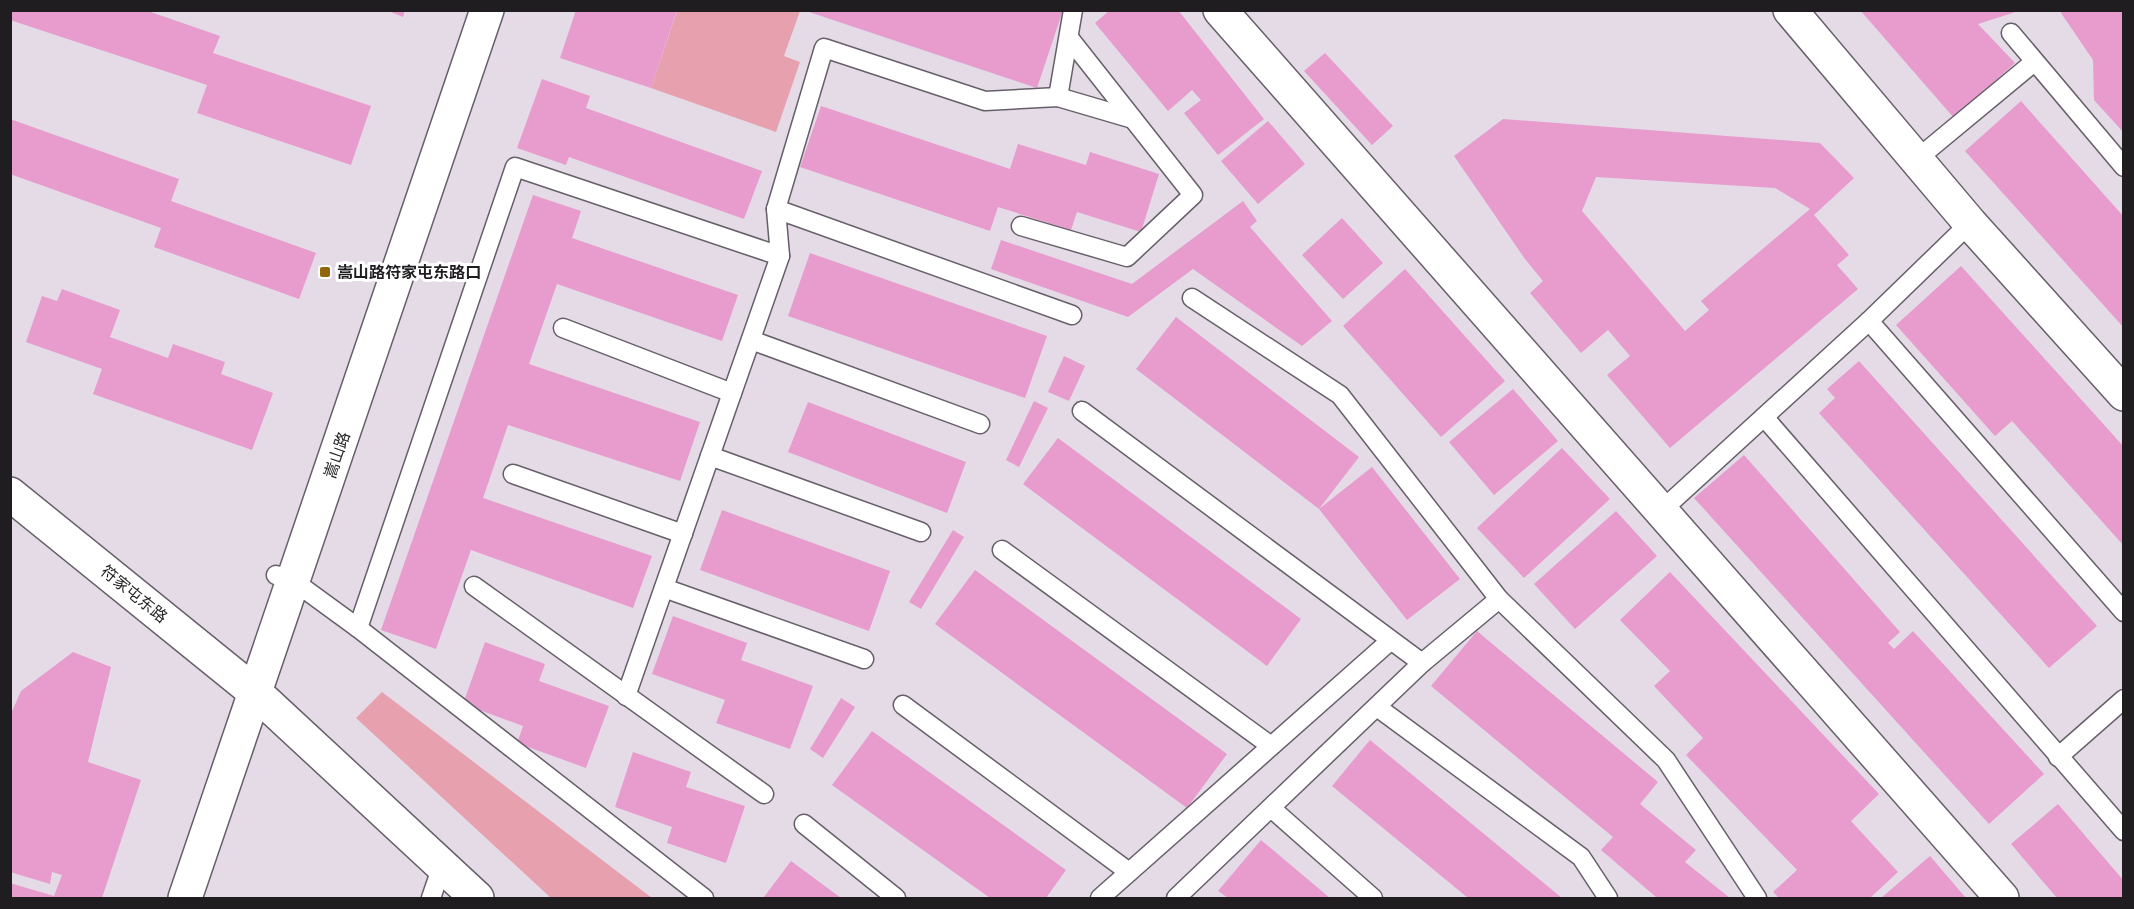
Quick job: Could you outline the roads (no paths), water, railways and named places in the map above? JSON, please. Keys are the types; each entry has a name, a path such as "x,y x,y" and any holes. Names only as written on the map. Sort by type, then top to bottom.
{"street":[{"name":"嵩山路","path":"285,579 464,10"},
{"name":"嵩山路","path":"185,898 248,687 487,10"},
{"path":"1220,10 2002,898"},
{"path":"1790,10 1970,223 2124,394"},
{"name":"符家屯东路","path":"10,494 248,687 477,898"},
{"name":"嵩山路","path":"164,898 248,687"}],"lane":[{"path":"1058,97 1070,39 1073,10"},
{"path":"2011,33 2034,63 2117,146 2124,167"},
{"path":"1021,226 1126,257 1193,195 1070,39"},
{"path":"627,696 780,256 776,209 824,48 984,101 1058,97 1133,119"},
{"path":"1917,159 2034,63"},
{"path":"358,628 515,166 780,256"},
{"path":"776,209 1072,315"},
{"path":"1661,512 1869,321 1970,223"},
{"path":"1192,298 1340,395 1499,599 1666,760 1757,898"},
{"path":"1869,321 2124,612"},
{"path":"564,328 732,393"},
{"path":"751,340 980,424"},
{"path":"1082,411 1422,663"},
{"path":"1764,417 2058,758 2124,831"},
{"path":"710,456 921,532"},
{"path":"513,474 683,534"},
{"path":"1002,550 1271,746"},
{"path":"285,579 358,628 704,898"},
{"path":"474,586 764,794"},
{"path":"664,588 864,659"},
{"path":"1176,898 1422,663 1499,599"},
{"path":"1100,898 1390,641"},
{"path":"2058,758 2124,699"},
{"path":"903,705 1129,872"},
{"path":"1377,707 1581,857 1608,898"},
{"path":"1271,808 1373,898"},
{"path":"804,824 896,898"},
{"path":"431,898 442,866"}],"place":[{"name":"嵩山路符家屯东路口","path":"325,272"}]}
